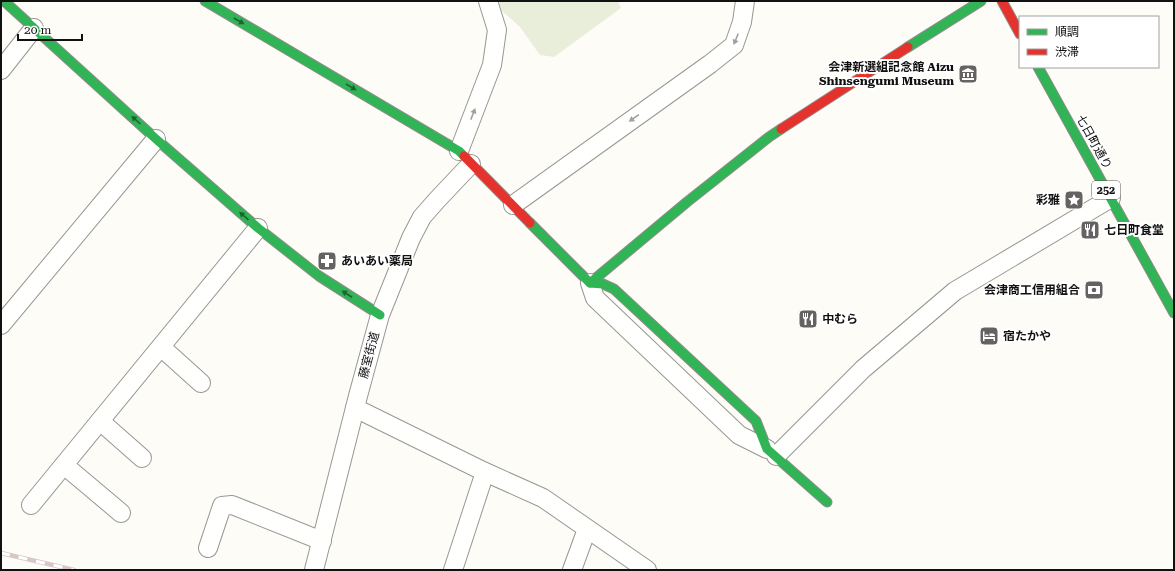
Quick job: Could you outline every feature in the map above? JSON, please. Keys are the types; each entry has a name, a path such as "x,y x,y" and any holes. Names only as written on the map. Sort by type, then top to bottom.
{"main road":[{"path":"4,1 156,139 258,228 319,276 380,315"},
{"path":"205,1 465,157 590,283 687,202 769,138 980,1"},
{"path":"1002,1 1019,32"},
{"name":"七日町通り","path":"1039,68 1174,313"},
{"path":"771,453 827,502"}],"street":[{"path":"465,157 492,65 497,30 488,1"},
{"path":"513,205 710,64 734,45 742,22 745,1"},
{"path":"1,70 34,28"},
{"path":"1,325 156,139"},
{"name":"藤室街道","path":"314,570 380,315 411,238 422,217 437,200 465,157"},
{"path":"590,283 595,298 739,435 771,453 863,369 955,291 1111,198"},
{"path":"31,505 258,228"},
{"path":"161,347 201,383"},
{"path":"355,408 485,472 543,498 647,570"},
{"path":"100,421 142,458"},
{"path":"64,465 120,513"},
{"path":"453,570 485,472"},
{"path":"208,548 222,506 232,505 322,541"},
{"path":"572,570 587,529"}],"green space":[{"path":"497,1 618,1 621,8 554,57 540,55 520,27 502,11"}],"railway":[{"path":"1,553 74,570"}],"traffic: fast":[{"path":"4,1 156,139 258,228 319,276 380,315"},
{"path":"205,1 459,151 464,156"},
{"path":"908,47 981,1"},
{"path":"1039,68 1174,313"},
{"path":"590,283 687,202 781,129"},
{"path":"530,223 590,283 603,284 614,289 756,421 767,449 827,502"}],"traffic: jam":[{"path":"1002,1 1019,32"},
{"path":"781,129 908,47"},
{"path":"464,156 530,223"}],"place":[{"name":"会津新選組記念館 Aizu Shinsengumi Museum","path":"968,74"},
{"name":"彩雅","path":"1074,200"},
{"name":"七日町食堂","path":"1090,230"},
{"name":"あいあい薬局","path":"327,261"},
{"name":"会津商工信用組合","path":"1094,290"},
{"name":"中むら","path":"808,319"},
{"name":"宿たかや","path":"989,336"}]}
